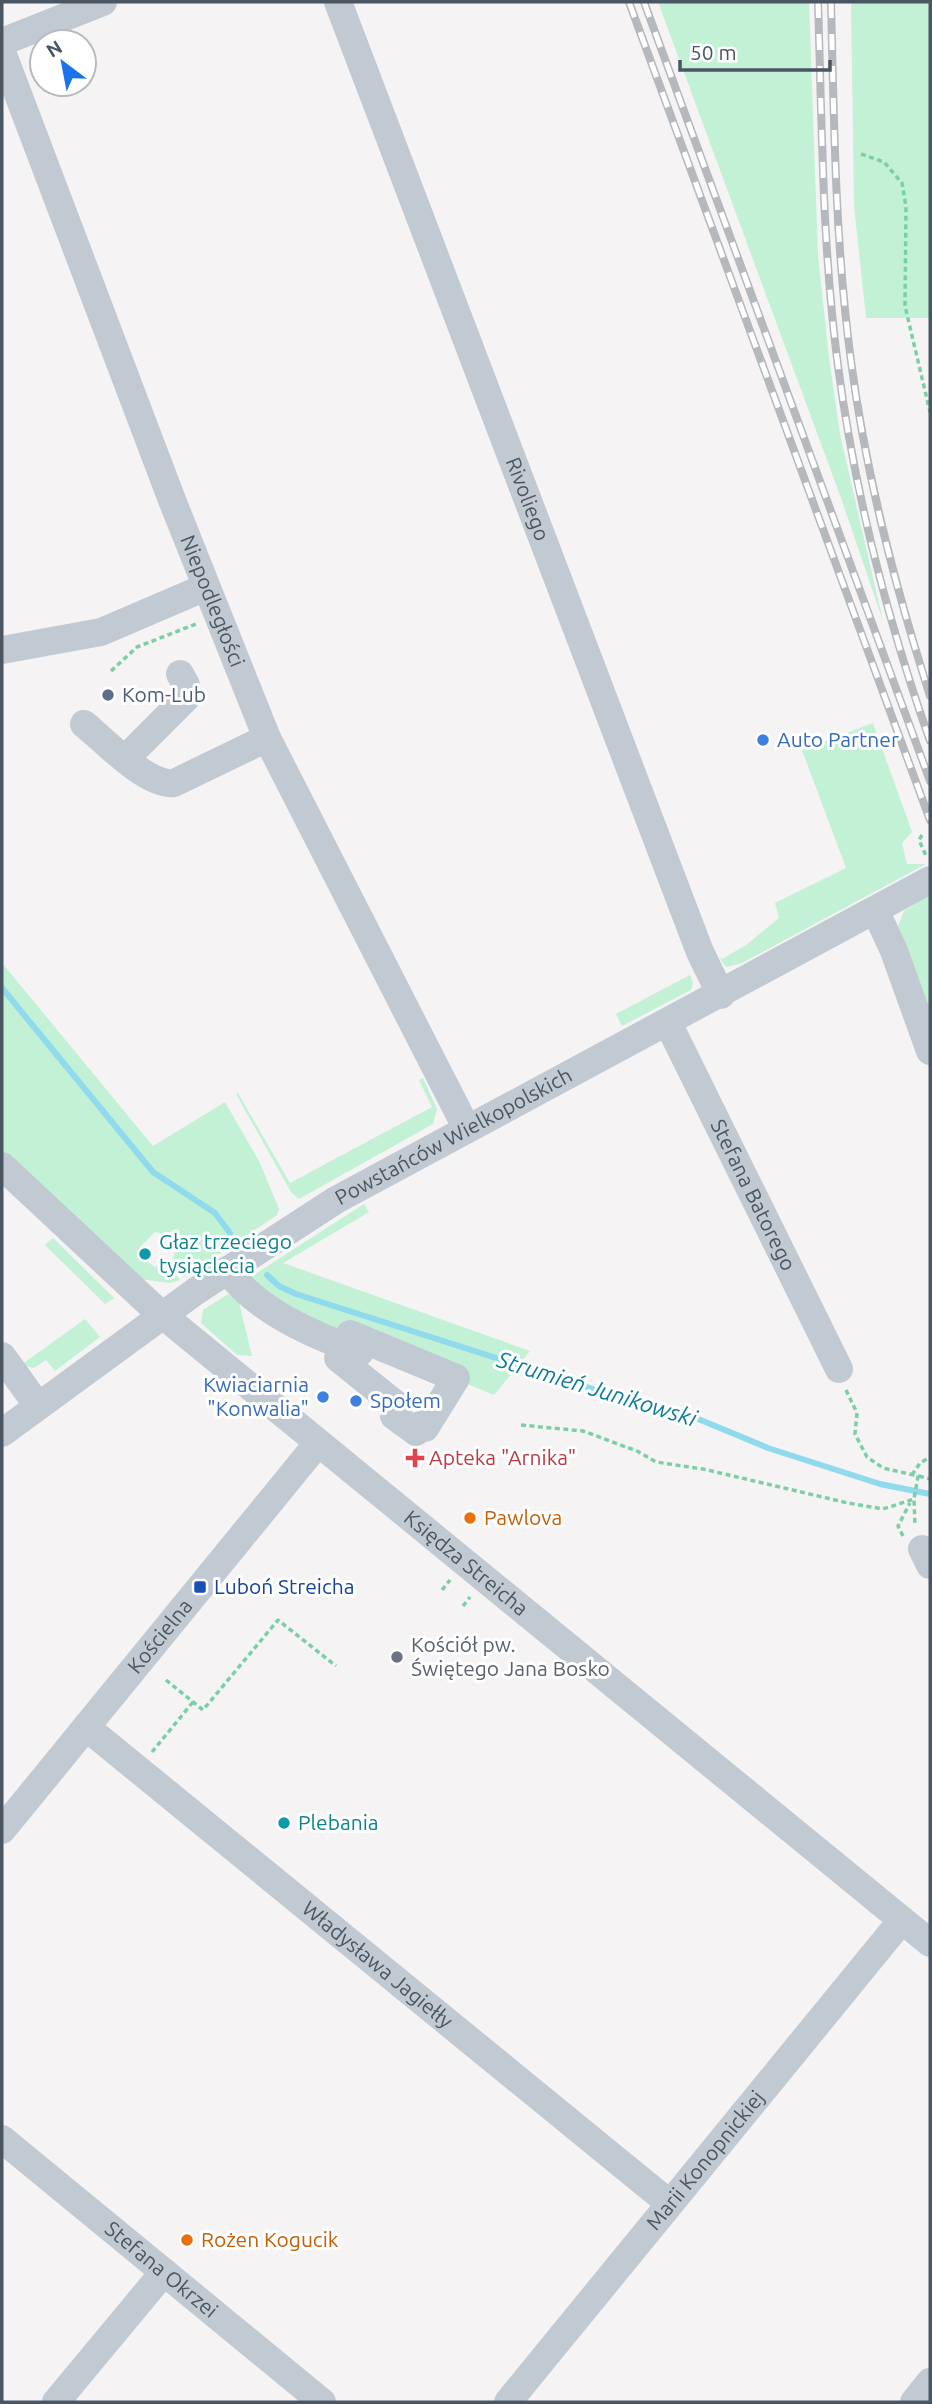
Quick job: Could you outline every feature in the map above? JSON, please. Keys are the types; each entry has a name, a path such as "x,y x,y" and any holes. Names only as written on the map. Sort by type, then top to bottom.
{"street":[{"path":"2,41 103,2"},
{"name":"Rivoliego","path":"338,2 702,957 721,995"},
{"name":"Niepodległości","path":"2,52 206,587 267,738 467,1129"},
{"path":"2,650 101,632 206,587"},
{"path":"126,758 186,698 187,691 180,674"},
{"path":"84,724 157,782 174,783 267,738"},
{"name":"Powstańców Wielkopolskich","path":"2,1433 162,1315 336,1200 876,912 929,872"},
{"path":"876,912 894,951 930,1051"},
{"name":"Stefana Batorego","path":"668,1023 839,1369"},
{"name":"Księdza Streicha","path":"2,1166 162,1315 930,1943"},
{"path":"227,1270 240,1288 267,1307 344,1346 452,1385 425,1428 420,1425 415,1432 394,1416 399,1407 338,1358 344,1346"},
{"path":"2,1356 38,1406"},
{"name":"Kościelna","path":"2,1830 318,1443"},
{"name":"Władysława Jagiełły","path":"86,1727 668,2203"},
{"name":"Marii Konopnickiej","path":"508,2402 902,1920"},
{"name":"Stefana Okrzei","path":"2,2139 323,2402"},
{"path":"56,2402 164,2272"},
{"path":"914,2402 930,2382"}],"path":[{"path":"862,154 884,162 902,183 906,207 905,306 930,412"},
{"path":"111,671 137,648 201,622"},
{"path":"922,835 919,840 929,872"},
{"path":"839,1369 857,1413 855,1434 867,1457 883,1468 918,1479 930,1479"},
{"path":"521,1425 583,1431 637,1451 656,1462 702,1469 848,1503 883,1508 914,1499 918,1479"},
{"path":"912,1475 919,1462 930,1457"},
{"path":"442,1590 454,1575"},
{"path":"166,1680 204,1710 278,1620 337,1666"},
{"path":"145,1759 193,1702"}],"green space":[{"path":"658,2 809,2 818,255 829,358 840,434 883,621 841,498"},
{"path":"851,2 930,2 930,318 866,318 854,206"},
{"path":"873,723 912,832 902,843 907,864 926,864 742,963 726,967 719,957 722,959 746,945 779,918 775,903 846,868 802,750"},
{"path":"930,895 930,1029 898,926 904,911"},
{"path":"2,963 153,1146 225,1102 260,1163 279,1209 277,1215 185,1277 172,1261 177,1247 173,1236 155,1232 141,1246 143,1259 155,1267 168,1264 180,1280 170,1283 139,1279 2,1151"},
{"path":"690,975 693,983 691,990 622,1026 616,1014"},
{"path":"423,1078 437,1109 433,1124 299,1199 291,1192 236,1094 238,1093 290,1183 432,1107 419,1080"},
{"path":"364,1204 369,1212 283,1263 530,1351 494,1395 295,1313 249,1278"},
{"path":"53,1238 114,1298 105,1304 45,1245"},
{"path":"228,1294 238,1298 252,1356 237,1355 201,1323 203,1310"},
{"path":"85,1319 100,1337 55,1371 46,1360 34,1368 21,1365"}],"waterway":[{"name":"Strumień Junikowski","path":"2,988 153,1172 215,1213 230,1233"},
{"name":"Strumień Junikowski","path":"267,1275 279,1286 296,1294 643,1405 679,1411 768,1448 880,1484 930,1494"}],"railway":[{"path":"629,2 930,820"},
{"path":"644,2 930,781"},
{"path":"818,2 823,184 833,321 845,414 874,556 930,741"},
{"path":"831,2 838,227 857,404 883,530 930,696"}],"place":[{"name":"Kom-Lub","path":"108,695"},
{"name":"Auto Partner","path":"763,740"},
{"name":"Głaz trzeciego tysiąclecia","path":"145,1254"},
{"name":"Kwiaciarnia \"Konwalia\"","path":"323,1397"},
{"name":"Społem","path":"356,1401"},
{"name":"Apteka \"Arnika\"","path":"415,1458"},
{"name":"Pawlova","path":"470,1518"},
{"name":"Luboń Streicha","path":"200,1587"},
{"name":"Kościół pw. Świętego Jana Bosko","path":"397,1657"},
{"name":"Plebania","path":"284,1823"},
{"name":"Rożen Kogucik","path":"187,2240"}]}
